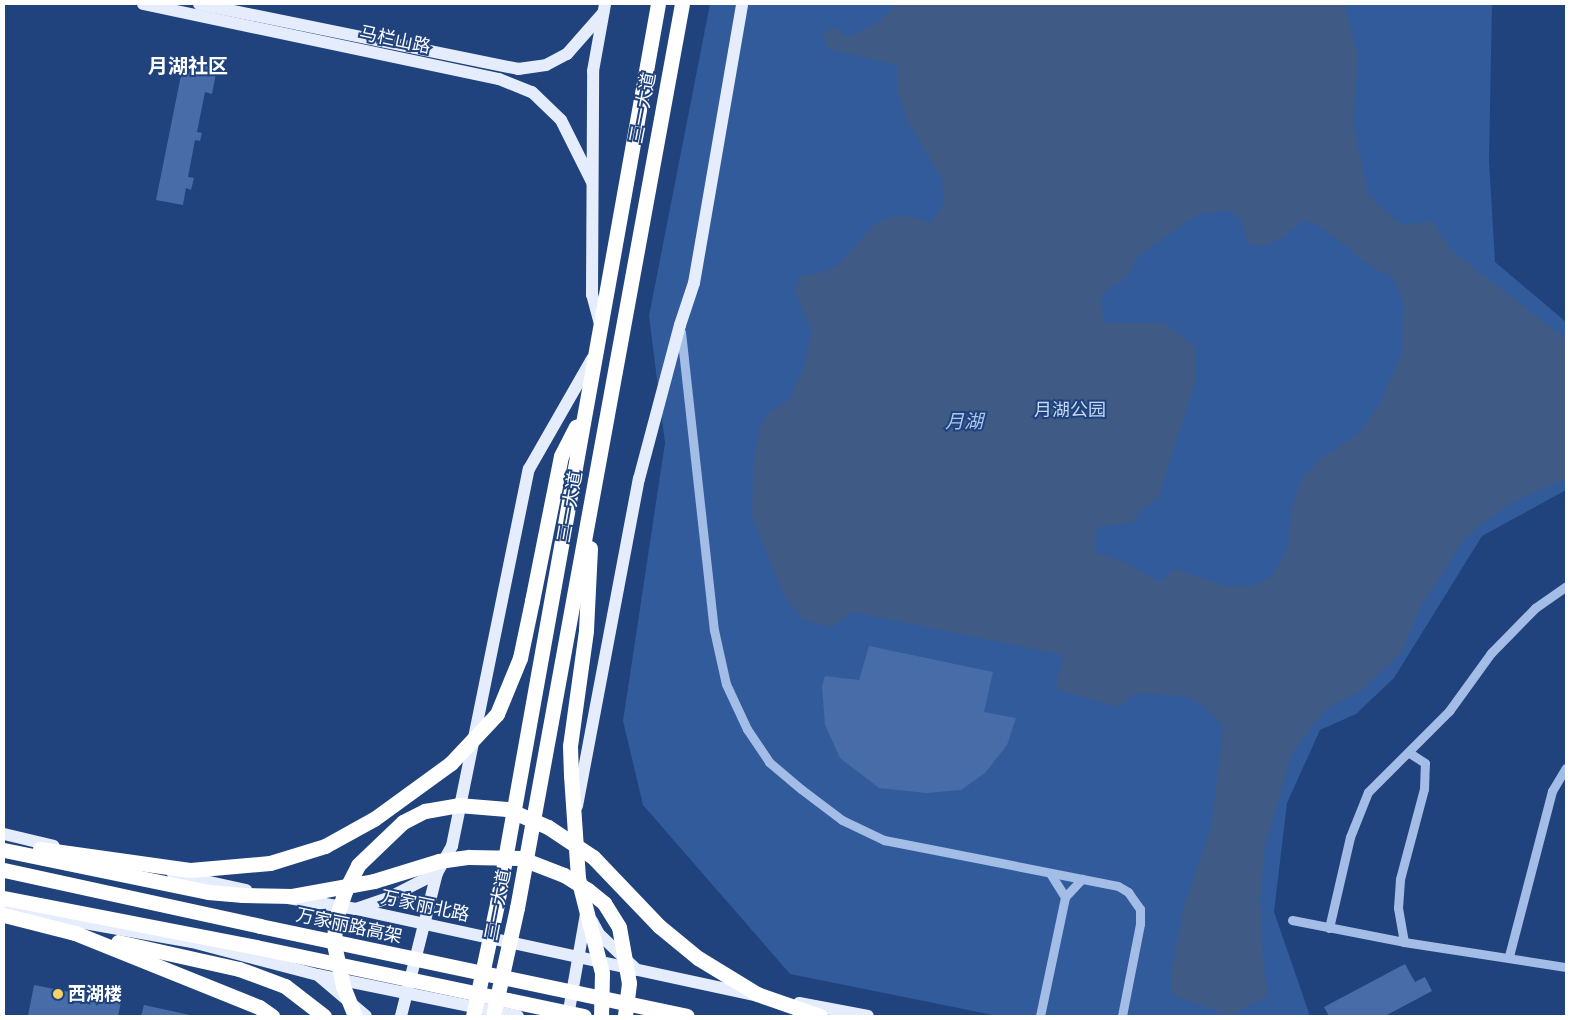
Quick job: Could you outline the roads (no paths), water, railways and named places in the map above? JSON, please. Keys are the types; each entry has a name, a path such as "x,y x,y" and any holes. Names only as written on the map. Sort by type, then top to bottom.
{"highway":[{"name":"三一大道","path":"473,1016 496,904 592,359 600,325 658,4"},
{"name":"三一大道","path":"493,1016 517,908 682,4"},
{"path":"4,848 78,852 190,870 270,863 325,846 374,819 450,763 496,714 520,658 561,456 583,414"},
{"path":"594,479 586,630 573,718 571,775 578,878 602,974 601,1016"},
{"path":"354,1016 343,986 334,944 335,922 345,891 358,865 403,822 425,811 458,805 507,809 548,827 593,858 659,926 698,958 757,994 820,1016"},
{"path":"4,848 208,892 292,896 374,881 439,861 469,857 520,858 564,874 604,903 619,926 629,983 625,1016"},
{"name":"万家丽路高架","path":"4,870 687,1016"},
{"path":"4,898 256,947 584,1016"},
{"path":"4,914 75,933 239,969 286,986 324,1016"},
{"path":"75,933 259,1007 272,1016"}],"main road":[{"name":"马栏山路","path":"143,4 499,79 532,92 561,120 592,182"},
{"name":"马栏山路","path":"199,4 518,69 546,66 567,54 604,8"},
{"path":"637,970 599,934 587,912 578,883 574,824 639,479 680,324 694,283 742,4"},
{"path":"600,325 592,295 593,71 604,8"},
{"path":"401,1016 437,873 454,838 529,469 592,359"},
{"name":"万家丽北路","path":"4,834 206,882 316,904 356,909 637,970 868,1016"},
{"path":"356,909 388,898 437,873"},
{"path":"4,909 192,942 318,975 518,1016"},
{"path":"568,1016 587,912"},
{"path":"318,975 366,1016"}],"street":[{"path":"680,324 714,630 726,684 747,729 769,762 842,820 884,840 1082,879 1128,892 1140,909 1122,1016"},
{"path":"1329,928 1350,837 1368,792 1449,711 1497,647 1535,608 1566,586"},
{"path":"1404,942 1398,908 1400,878 1424,789 1426,763 1408,752"},
{"path":"1509,956 1552,790 1566,768"},
{"path":"1050,873 1065,897"},
{"path":"1040,1016 1065,897 1082,879"},
{"path":"1292,920 1404,942 1509,956 1566,967"}],"water":[{"name":"月湖","path":"892,4 1348,4 1346,11 1358,57 1353,121 1368,194 1401,225 1432,221 1452,251 1566,339 1566,479 1511,503 1475,529 1462,543 1420,608 1402,652 1363,689 1325,710 1292,753 1265,845 1260,899 1263,961 1268,996 1229,1016 1171,994 1171,972 1183,910 1211,827 1220,757 1223,727 1206,708 1185,696 1136,693 1118,707 1056,689 1063,655 853,612 832,627 803,620 783,594 752,516 753,467 760,427 768,413 790,399 804,366 812,331 795,291 801,275 817,274 837,266 875,224 891,216 912,217 930,223 944,204 942,180 908,122 897,91 897,65 829,49 822,33 836,27 848,38 875,24 891,11","holes":["1230,210 1243,222 1247,243 1261,247 1284,237 1303,220 1318,225 1375,269 1392,276 1403,300 1402,352 1379,406 1357,435 1321,458 1301,480 1291,511 1288,548 1273,575 1254,586 1226,586 1175,569 1160,582 1120,560 1094,552 1098,527 1134,522 1143,509 1158,498 1196,380 1195,346 1164,323 1104,323 1101,295 1127,277 1137,257 1197,215"]}],"place":[{"name":"西湖楼","path":"58,994"}],"district":[{"name":"月湖社区","path":"188,66"}],"park label":[{"name":"月湖公园","path":"1070,410"}]}
